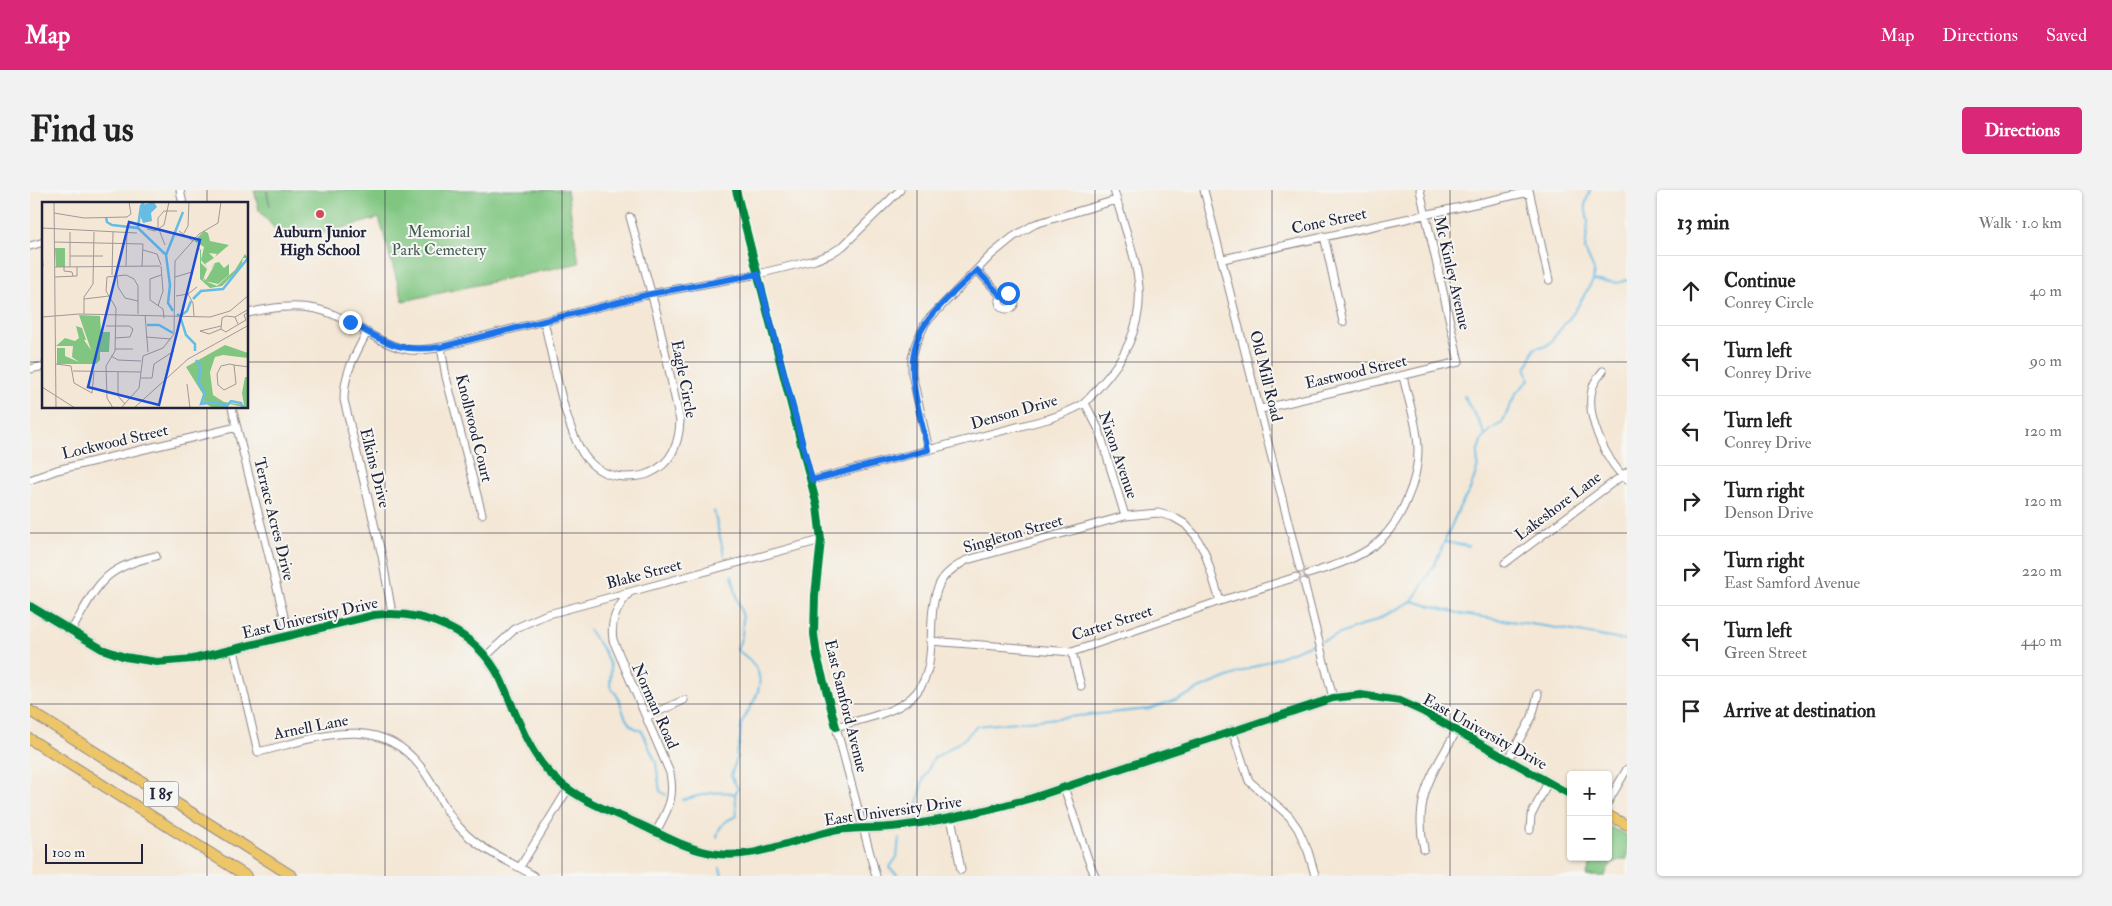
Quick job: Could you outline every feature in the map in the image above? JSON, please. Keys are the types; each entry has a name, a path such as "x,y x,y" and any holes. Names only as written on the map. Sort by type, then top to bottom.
{"highway":[{"name":"I 85","path":"30,711 292,876"},
{"name":"I 85","path":"30,739 246,876"}],"main road":[{"name":"East University Drive","path":"30,606 102,649 125,657 146,661 178,661 234,650 365,617 392,613 421,616 439,622 464,637 485,657 499,677 539,761 548,772 568,789 656,832 701,851 738,855 757,852 833,831 901,826 1010,804 1333,698 1361,695 1400,701 1457,730 1567,793"},
{"path":"1610,816 1627,825"}],"street":[{"name":"East Samford Avenue","path":"736,190 812,480 821,540 815,596 814,634 817,656 876,876"},
{"path":"249,313 293,306 316,308 330,313 390,344 405,349 420,350 441,347 650,294 758,274 815,260 830,254 861,230 900,190"},
{"name":"Denson Drive","path":"812,480 1048,419 1085,403 1118,366 1135,330 1138,315 1139,285 1135,263 1114,190"},
{"name":"Old Mill Road","path":"1204,190 1300,569"},
{"name":"Mc Kinley Avenue","path":"1420,190 1459,362"},
{"path":"1529,191 1549,280"},
{"name":"Cone Street","path":"1223,259 1529,191"},
{"path":"928,450 912,374 912,358 916,343 926,322 1008,241 1035,224 1116,200"},
{"name":"Eagle Circle","path":"544,320 570,423 575,438 586,458 597,468 610,475 633,478 648,474 661,467 671,456 678,443 680,421 659,323 630,217"},
{"path":"1324,236 1343,322"},
{"path":"977,270 1001,296"},
{"name":"Elkins Drive","path":"367,332 349,368 344,384 344,400 382,556 392,613"},
{"name":"Knollwood Court","path":"441,347 446,377 482,514"},
{"name":"Eastwood Street","path":"1260,409 1459,362"},
{"path":"1603,371 1593,385 1591,394 1595,427 1604,448 1625,476"},
{"path":"1308,574 1345,562 1367,551 1389,531 1401,514 1414,480 1418,450 1403,376"},
{"name":"Nixon Avenue","path":"1085,403 1099,430 1107,452 1125,516"},
{"name":"Terrace Acres Drive","path":"232,409 289,636"},
{"name":"Lockwood Street","path":"30,480 57,470 238,426"},
{"name":"Lakeshore Lane","path":"1505,562 1625,476"},
{"name":"Singleton Street","path":"836,727 886,712 912,697 922,684 928,670 935,598 939,583 954,567 967,560 1125,516 1158,513 1173,517 1185,524 1199,541 1220,601"},
{"name":"Blake Street","path":"485,657 516,628 530,621 821,540"},
{"path":"71,631 97,588 107,576 120,566 156,556"},
{"path":"1304,582 1296,578 1296,573 1300,569 1306,570 1308,574"},
{"path":"1304,582 1308,578 1308,574"},
{"name":"Carter Street","path":"930,641 1072,652 1220,601 1296,578"},
{"path":"1304,582 1333,698"},
{"name":"Norman Road","path":"629,592 613,617 611,627 613,640 670,773 673,788 671,803 656,832"},
{"name":"Arnell Lane","path":"234,650 258,752 342,733 364,733 379,736 393,742 411,755 421,766 444,806 462,830 492,853 534,876"},
{"path":"1072,652 1081,686"},
{"path":"1508,760 1532,717 1538,694"},
{"path":"646,717 684,700"},
{"path":"1232,730 1249,781 1289,816 1298,829 1308,851 1315,875"},
{"path":"1424,849 1419,828 1420,807 1424,792 1457,730"},
{"path":"1612,795 1627,769"},
{"path":"1530,830 1531,816 1548,782"},
{"path":"1064,787 1088,859 1096,876"},
{"path":"520,867 568,789"},
{"path":"951,817 961,870"}],"green space":[{"name":"Memorial Park Cemetery","path":"254,190 266,190 270,206 267,190 567,190 579,263 403,301 379,218 306,238 279,234 259,210"},
{"path":"1612,828 1627,835 1627,859 1613,863 1608,868 1605,876 1586,876 1592,861 1612,861"}],"waterway":[{"path":"1412,601 1435,564 1459,508 1470,490 1478,466 1477,454 1481,441 1490,430 1502,423 1516,393 1529,380 1526,369 1535,348 1548,345 1575,311 1593,280 1594,270 1585,250 1588,222 1585,205 1590,190"},
{"path":"1593,280 1617,283 1627,280"},
{"path":"1464,396 1485,435"},
{"path":"714,511 724,555"},
{"path":"1445,542 1469,546"},
{"path":"717,837 719,829 730,819 737,816 735,794 738,789 731,776 737,757 736,753 739,746 742,723 755,700 759,684 758,672 752,662 737,650 742,636 743,617 732,575"},
{"path":"1322,641 1374,621 1412,601 1462,614 1557,628 1627,641"},
{"path":"589,630 604,651 611,668 610,686 618,697 626,719 632,726 642,731 656,763 660,791 666,795"},
{"path":"917,808 922,783 933,759 964,739 977,726 1150,709 1317,642"},
{"path":"682,800 722,792 735,794"},
{"path":"899,838 897,857 889,868 899,876"},
{"path":"720,868 722,876"}],"cycle path":[{"path":"736,190 817,506 821,540 815,596 814,634 817,656 836,727"},
{"path":"30,606 102,649 125,657 157,662 193,659 374,615 393,614 430,620 463,636 477,647 490,662 500,678 532,749 547,770 567,788 604,809 685,845 702,851 727,855 775,848 838,830 917,824 983,811 1032,798 1333,698 1361,695 1400,701 1422,711 1567,793"}],"place":[{"name":"Auburn Junior High School","path":"320,214"}],"route":[{"path":"350,322 390,344 405,349 420,350 441,347 650,294 758,274 812,480 928,450 912,374 912,358 918,336 926,322 977,270 1001,296 1008,293"}]}
